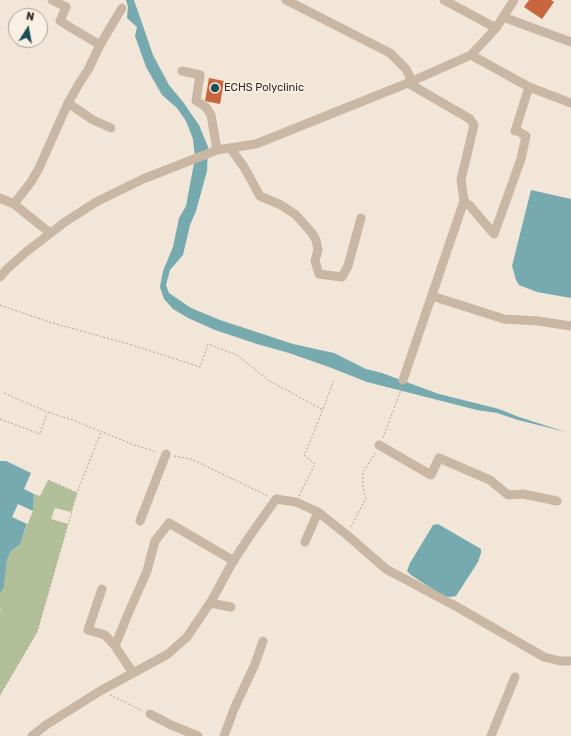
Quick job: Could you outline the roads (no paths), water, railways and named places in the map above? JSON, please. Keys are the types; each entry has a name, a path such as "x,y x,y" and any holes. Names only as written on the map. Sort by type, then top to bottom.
{"street":[{"path":"52,0 66,7 60,21 100,46"},
{"path":"286,0 390,53 406,69 410,82 470,119 474,125 462,180 464,201 403,380"},
{"path":"444,0 496,28"},
{"path":"0,277 3,269 50,233 96,202 143,179 217,150 256,144 410,82 471,55 496,28 514,0"},
{"path":"14,204 31,182 39,168 68,103 122,8"},
{"path":"503,17 571,42"},
{"path":"471,55 529,87 571,103"},
{"path":"182,71 200,75 196,101 206,107 211,115 217,150"},
{"path":"464,201 494,234 521,159 526,136 518,131 515,131 529,87"},
{"path":"68,103 93,120 111,128"},
{"path":"231,149 244,167 260,196 281,205 296,215 312,233 316,240 318,250 315,261 320,274 342,277 348,266 361,218"},
{"path":"0,198 14,204 50,233"},
{"path":"432,296 504,319 538,321 571,326"},
{"path":"379,445 431,475 439,458 490,480 508,495 523,494 557,501"},
{"path":"140,521 166,454"},
{"path":"32,736 46,725 100,691 168,654 187,638 260,520 276,499 296,502 318,512 386,569 544,656 560,661 571,660"},
{"path":"305,542 318,512"},
{"path":"116,646 147,571 155,541 169,522 234,561"},
{"path":"102,589 88,630 105,634 116,646 133,673"},
{"path":"210,603 231,608"},
{"path":"224,736 255,664 263,641"},
{"path":"490,736 515,677"},
{"path":"150,714 171,725 198,736"}],"water":[{"path":"126,0 134,0 153,55 169,85 199,125 208,147 207,171 196,211 190,225 183,255 170,270 166,285 169,293 191,308 220,320 293,344 334,353 366,369 382,373 439,394 499,409 566,432 497,413 477,410 367,382 289,353 215,330 188,318 173,309 164,299 160,287 163,271 173,247 179,218 186,206 195,158 193,139 186,121 177,108 162,95 146,67 135,36 137,27 127,18 128,7"},
{"path":"531,190 571,199 571,298 537,292 519,285 516,280 512,266"},
{"path":"0,461 6,461 31,473 24,489 34,494 33,511 18,504 12,517 27,524 20,544 11,551 7,560 4,587 0,594"},
{"path":"438,524 481,549 478,562 456,596 443,596 407,571 410,563 433,525"}],"place":[{"name":"ECHS Polyclinic","path":"215,88"}]}
